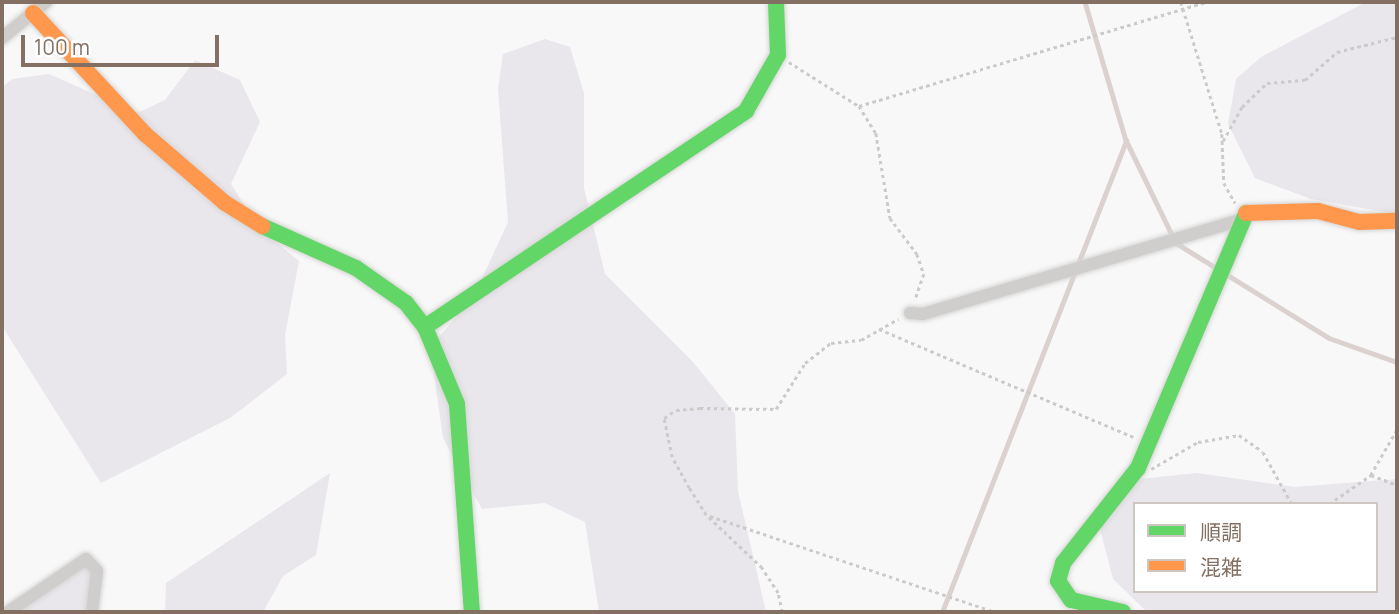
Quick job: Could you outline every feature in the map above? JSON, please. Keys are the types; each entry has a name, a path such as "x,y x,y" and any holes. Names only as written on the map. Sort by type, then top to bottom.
{"street":[{"path":"2,38 46,2"},
{"path":"425,327 746,111 778,55 776,2"},
{"path":"33,13 145,134 225,203 268,230 356,268 406,303 425,327 457,404 472,612"},
{"path":"910,313 923,314 1240,217 1318,211 1359,222 1397,221"},
{"path":"1123,612 1071,600 1058,581 1063,563 1138,468 1240,217"},
{"path":"8,612 86,559 97,571 92,612"}],"path":[{"path":"1181,2 1221,144 1224,183 1240,217"},
{"path":"859,106 1205,2"},
{"path":"1221,144 1242,107 1267,83 1305,80 1338,52 1397,37"},
{"path":"778,55 859,106 876,133 890,218 917,254 924,274 910,313 861,340 831,343 814,356 776,409 700,408 676,410 664,418 672,457 706,515 762,568 778,593 782,612"},
{"path":"879,329 1147,442"},
{"path":"1332,502 1371,475 1397,430"},
{"path":"1138,468 1155,469 1198,442 1240,435 1263,452 1291,502"},
{"path":"1371,475 1397,485"},
{"path":"706,515 996,612"}],"shaded area":[{"path":"1366,2 1397,2 1397,214 1311,199 1255,178 1228,124 1236,79 1261,57"},
{"path":"545,39 570,47 584,93 584,188 605,274 693,362 735,414 738,491 766,612 599,612 585,522 545,503 482,509 443,438 430,347 473,298 508,222 498,89 503,54"},
{"path":"195,60 240,80 260,122 231,184 258,227 299,261 285,335 287,374 230,418 101,483 2,326 2,87 12,79 49,74 137,113 165,100"},
{"path":"330,473 316,555 283,576 263,612 165,612 166,583"},
{"path":"1197,473 1295,487 1397,479 1397,612 1147,612 1113,579 1098,521 1139,479"},
{"path":"86,562 94,572 89,612 12,612"}],"waterway":[{"path":"1085,2 1126,140 1176,243 1329,338 1397,362"},
{"path":"942,612 1126,141"}],"traffic: fast":[{"path":"425,327 746,111 778,55 776,2"},
{"path":"1123,612 1071,600 1058,581 1063,563 1138,468 1246,213"},
{"path":"262,226 356,268 406,303 425,327 457,404 472,612"}],"traffic: slow":[{"path":"33,13 145,134 225,203 262,226"},
{"path":"1246,213 1318,211 1359,222 1397,221"}]}
